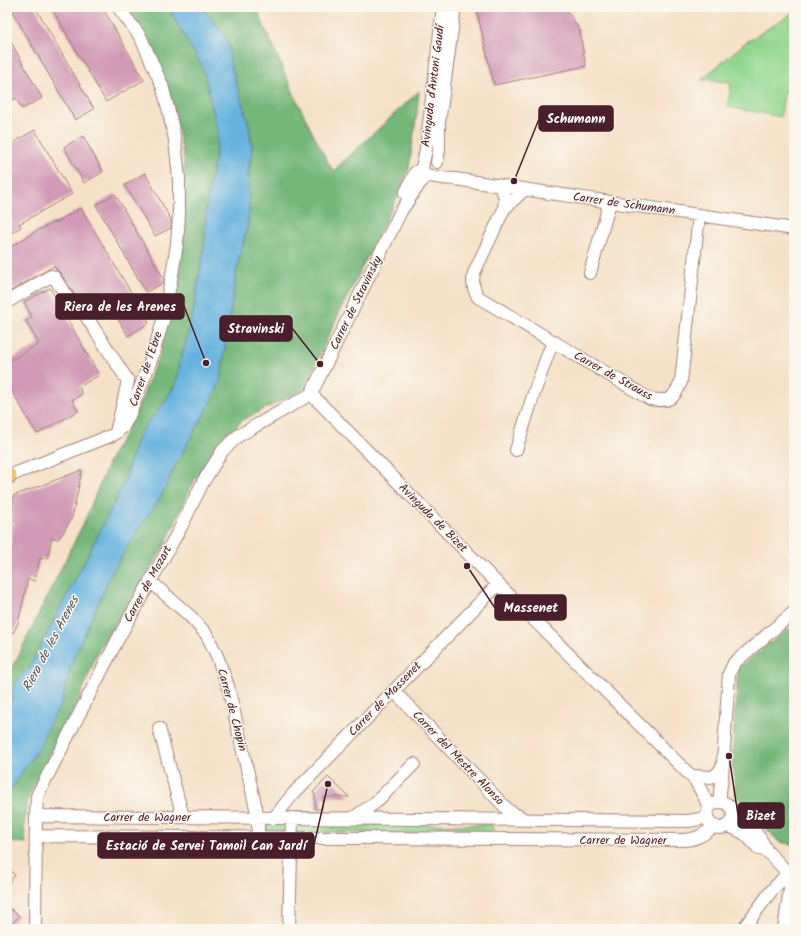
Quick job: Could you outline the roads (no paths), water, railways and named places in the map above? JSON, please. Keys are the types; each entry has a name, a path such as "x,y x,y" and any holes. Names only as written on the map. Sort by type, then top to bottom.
{"street":[{"name":"Carrer de l'Ebre","path":"8,476 115,434 124,427 130,416 151,360 162,321 177,244 180,179 175,140 162,85 140,36 118,7"},
{"name":"Avinguda d'Antoni Gaudí","path":"430,169 426,149 443,7"},
{"name":"Avinguda d'Antoni Gaudí","path":"430,169 439,150 439,123 455,7"},
{"name":"Carrer de Schumann","path":"430,169 448,172 455,179 794,229"},
{"name":"Carrer de Stravinsky","path":"311,394 401,211 430,169"},
{"path":"498,185 503,191 505,199 504,209"},
{"name":"Carrer de Strauss","path":"525,189 504,209 474,273 473,288 478,297 650,399 669,399 676,394 682,382 699,215"},
{"path":"590,273 610,202"},
{"path":"7,302 51,276 54,277 76,311 84,313 128,381 115,434"},
{"path":"516,450 549,351 555,342"},
{"name":"Carrer de Mozart","path":"35,929 37,796 119,637 182,526 203,482 223,450 238,436 311,394"},
{"name":"Avinguda de Bizet","path":"311,394 498,584 694,778 704,796 720,811 711,824 715,826"},
{"name":"Carrer de Chopin","path":"150,581 190,617 207,635 217,656 228,686 258,818"},
{"name":"Carrer de Massenet","path":"274,818 293,794 498,584"},
{"path":"784,929 790,888 788,873 767,851 761,840 750,826 742,820 720,811 727,784 723,772 729,674 734,663 794,612"},
{"name":"Carrer del Mestre Alonso","path":"394,690 509,811 527,820"},
{"path":"159,728 183,817"},
{"path":"353,818 375,803 414,764"},
{"path":"694,778 711,777 723,772"},
{"name":"Carrer de Wagner","path":"36,816 688,821 700,819 720,811"},
{"path":"258,818 258,837"},
{"path":"289,929 292,818"},
{"path":"506,820 506,839"},
{"path":"527,820 528,839"},
{"name":"Carrer de Wagner","path":"36,836 691,840 703,835 715,826"},
{"path":"743,929 772,890 788,873"}],"water":[{"path":"168,7 201,7 226,38 229,48 230,63 249,126 252,146 248,175 249,210 247,227 236,274 220,383 174,468 161,497 113,570 74,657 62,703 48,726 40,746 7,796 7,719 14,688 18,680 29,668 117,497 126,478 137,440 145,426 163,405 175,385 194,308 205,241 206,207 218,132 203,68"}],"place":[{"name":"Schumann","path":"514,181"},
{"name":"Riera de les Arenes","path":"206,363"},
{"name":"Stravinski","path":"320,364"},
{"name":"Massenet","path":"467,566"},
{"name":"Bizet","path":"729,756"},
{"name":"Estació de Servei Tamoil Can Jardí","path":"328,784"}]}
